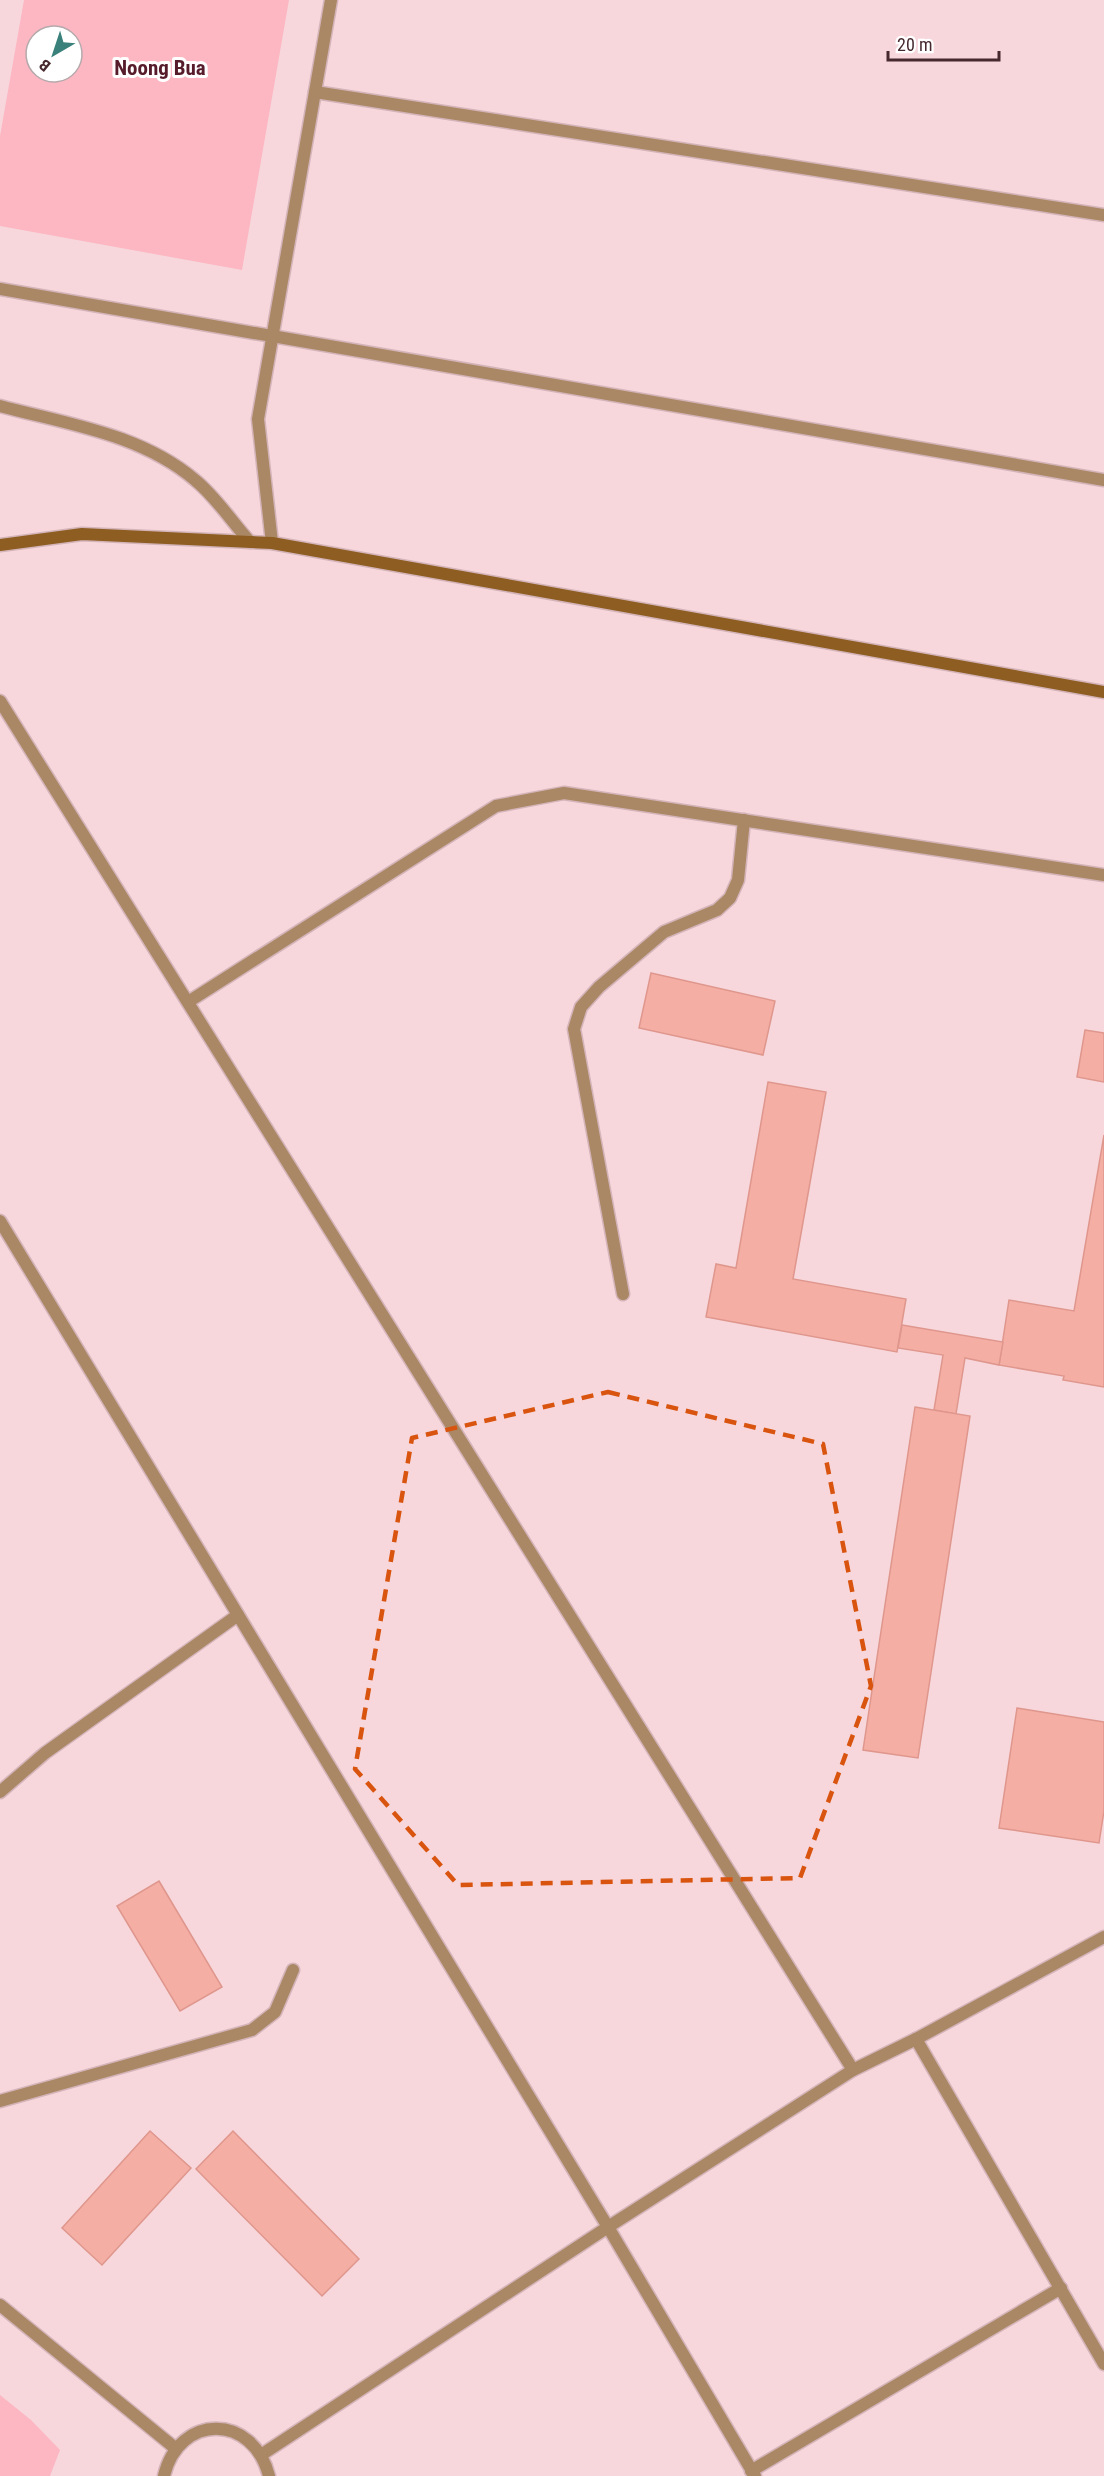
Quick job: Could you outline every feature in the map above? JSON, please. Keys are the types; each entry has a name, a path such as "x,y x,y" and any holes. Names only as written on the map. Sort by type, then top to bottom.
{"street":[{"path":"272,543 261,462 258,419 332,0"},
{"path":"315,92 1104,215"},
{"path":"0,289 1104,480"},
{"path":"0,406 123,438 165,457 197,481 250,542"},
{"path":"0,545 82,534 272,543 1104,692"},
{"path":"0,701 853,2070"},
{"path":"188,1002 496,806 564,793 1104,875"},
{"path":"622,1294 574,1029 581,1007 599,987 664,932 717,910 730,898 738,880 744,820"},
{"path":"0,1221 608,2227 753,2473 1061,2288"},
{"path":"0,1792 45,1753 238,1615"},
{"path":"261,2455 608,2227 853,2070 916,2039 1104,1937"},
{"path":"0,2101 252,2030 275,2012 293,1970"},
{"path":"916,2039 1104,2364"},
{"path":"0,2305 175,2448"},
{"path":"164,2476 175,2448 189,2436 206,2430 224,2429 241,2435 256,2446 269,2476"}],"highlighted area":[{"path":"608,1392 823,1444 871,1686 800,1878 458,1885 355,1769 412,1438"}],"shaded area":[{"path":"24,0 289,0 242,270 0,226 0,136"},
{"path":"0,2395 31,2420 60,2450 50,2476 0,2476"}],"building":[{"path":"651,973 775,1001 763,1055 639,1028"},
{"path":"1085,1030 1104,1033 1104,1082 1077,1077"},
{"path":"768,1082 826,1092 793,1279 906,1299 897,1352 706,1317 716,1264 736,1268"},
{"path":"1104,1135 1104,1387 1063,1380 1064,1376 999,1365 1009,1300 1074,1311"},
{"path":"902,1325 1003,1342 999,1365 965,1358 956,1414 934,1410 943,1355 898,1348"},
{"path":"915,1407 970,1416 918,1758 863,1750"},
{"path":"1017,1708 1104,1722 1104,1811 1099,1843 999,1828"},
{"path":"159,1881 222,1987 180,2011 117,1906"},
{"path":"150,2131 191,2168 102,2265 62,2228"},
{"path":"233,2131 359,2259 322,2296 196,2169"}],"district":[{"name":"Noong Bua","path":"160,68"}]}
